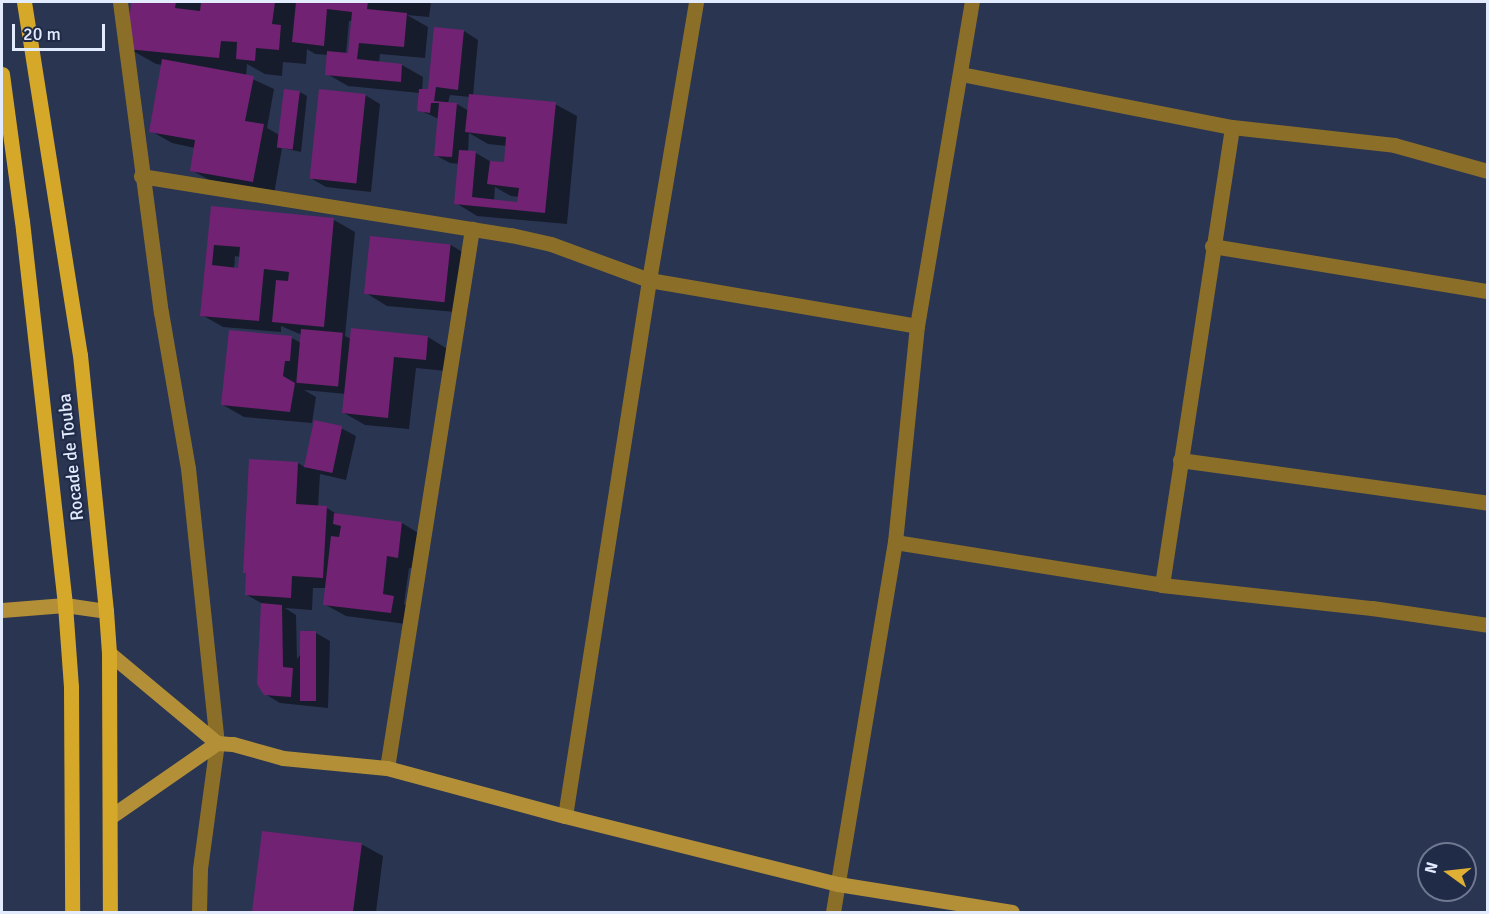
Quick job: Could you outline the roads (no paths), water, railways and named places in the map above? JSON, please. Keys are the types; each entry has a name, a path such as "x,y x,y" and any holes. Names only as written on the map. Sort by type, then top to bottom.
{"main road":[{"name":"Rocade de Touba","path":"24,2 80,355 106,611 109,653 110,912"},
{"name":"Rocade de Touba","path":"2,74 22,221 65,605 71,687 72,912"}],"street":[{"path":"120,2 141,176 161,312 188,468 217,742 200,869 198,912"},
{"path":"565,816 692,2"},
{"path":"834,912 895,542 917,326 962,74 972,2"},
{"path":"962,74 1232,128 1394,146 1488,171"},
{"path":"1162,585 1212,246 1232,128"},
{"path":"141,176 552,244 649,280 917,326"},
{"path":"387,768 472,229"},
{"path":"1212,246 1488,291"},
{"path":"1180,460 1488,503"},
{"path":"895,542 1162,585 1372,608 1488,625"},
{"path":"2,609 65,605 106,611"},
{"path":"109,653 217,742 233,744 283,758 387,768 565,816 838,884 1012,912"},
{"path":"110,817 217,742"}]}
